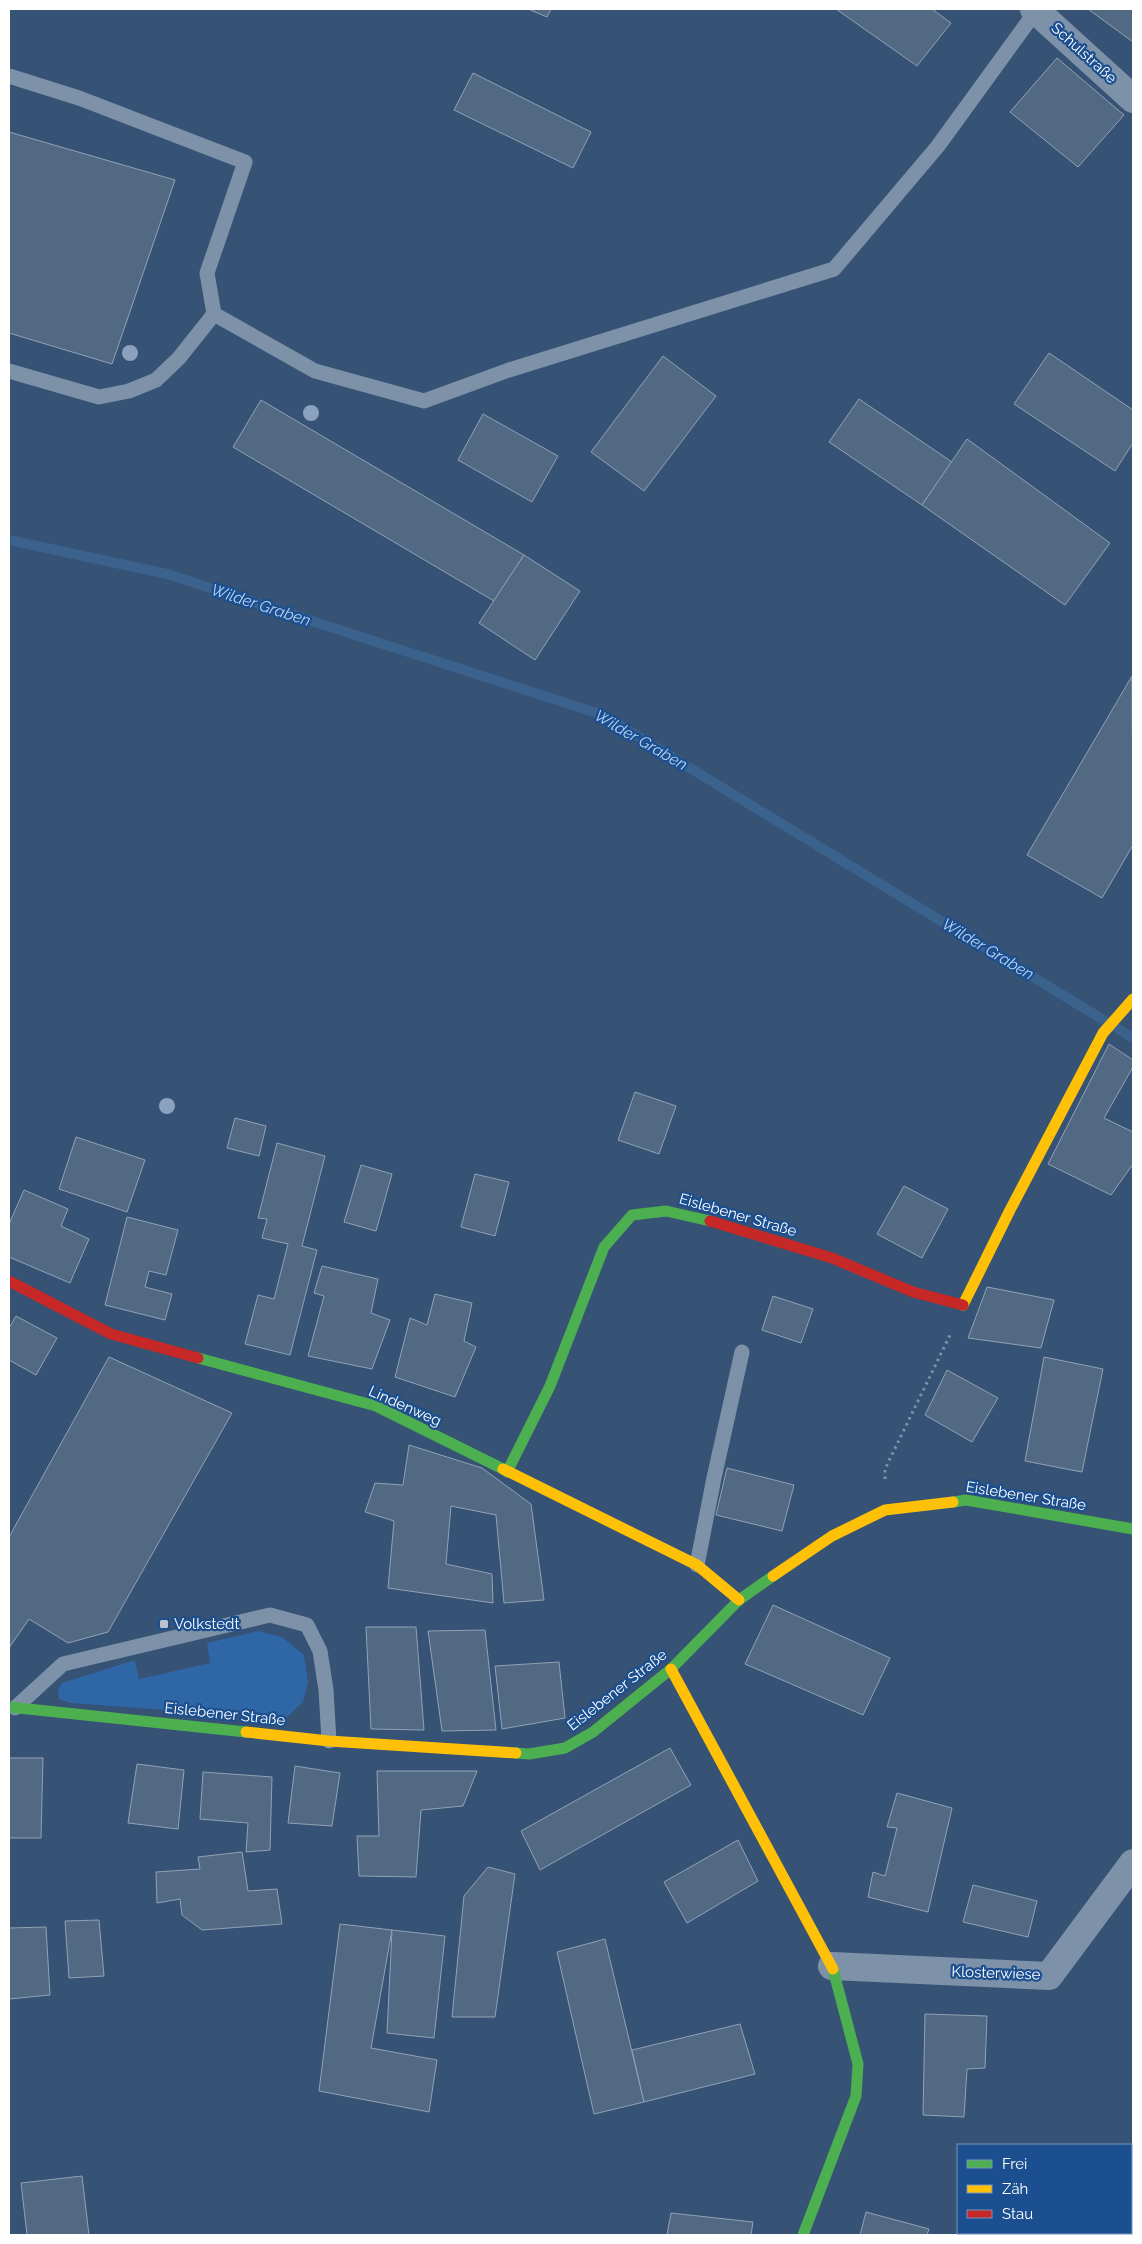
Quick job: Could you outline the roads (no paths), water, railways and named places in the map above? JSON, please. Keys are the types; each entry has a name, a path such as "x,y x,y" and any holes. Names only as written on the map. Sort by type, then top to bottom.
{"street":[{"name":"Schulstraße","path":"1035,10 1133,99"},
{"name":"Eislebener Straße","path":"507,1472 550,1386 604,1247 632,1215 666,1210 716,1222 832,1258 913,1292 964,1305 1010,1210 1103,1033 1130,1002"},
{"name":"Lindenweg","path":"9,1281 111,1334 376,1406 697,1565 739,1600"},
{"name":"Eislebener Straße","path":"12,1707 329,1741 529,1754 565,1748 593,1732 672,1669 739,1600 832,1536 885,1510 966,1500 1133,1529"},
{"path":"672,1669 832,1966 858,2064 856,2096 804,2235"},
{"name":"Klosterwiese","path":"832,1966 1050,1976 1133,1863"}],"lane":[{"path":"214,314 315,370 424,401 509,370 834,269 938,146 1035,10"},
{"path":"9,76 79,98 245,162 207,274 214,314 178,358 156,380 129,391 99,397 9,371"},
{"path":"697,1565 742,1352"},
{"path":"12,1707 63,1664 270,1615 307,1625 320,1651 326,1690 329,1741"}],"waterway":[{"name":"Wilder Graben","path":"9,540 167,574 603,715 1133,1038"}],"place":[{"name":"Volkstedt","path":"164,1624"}]}
